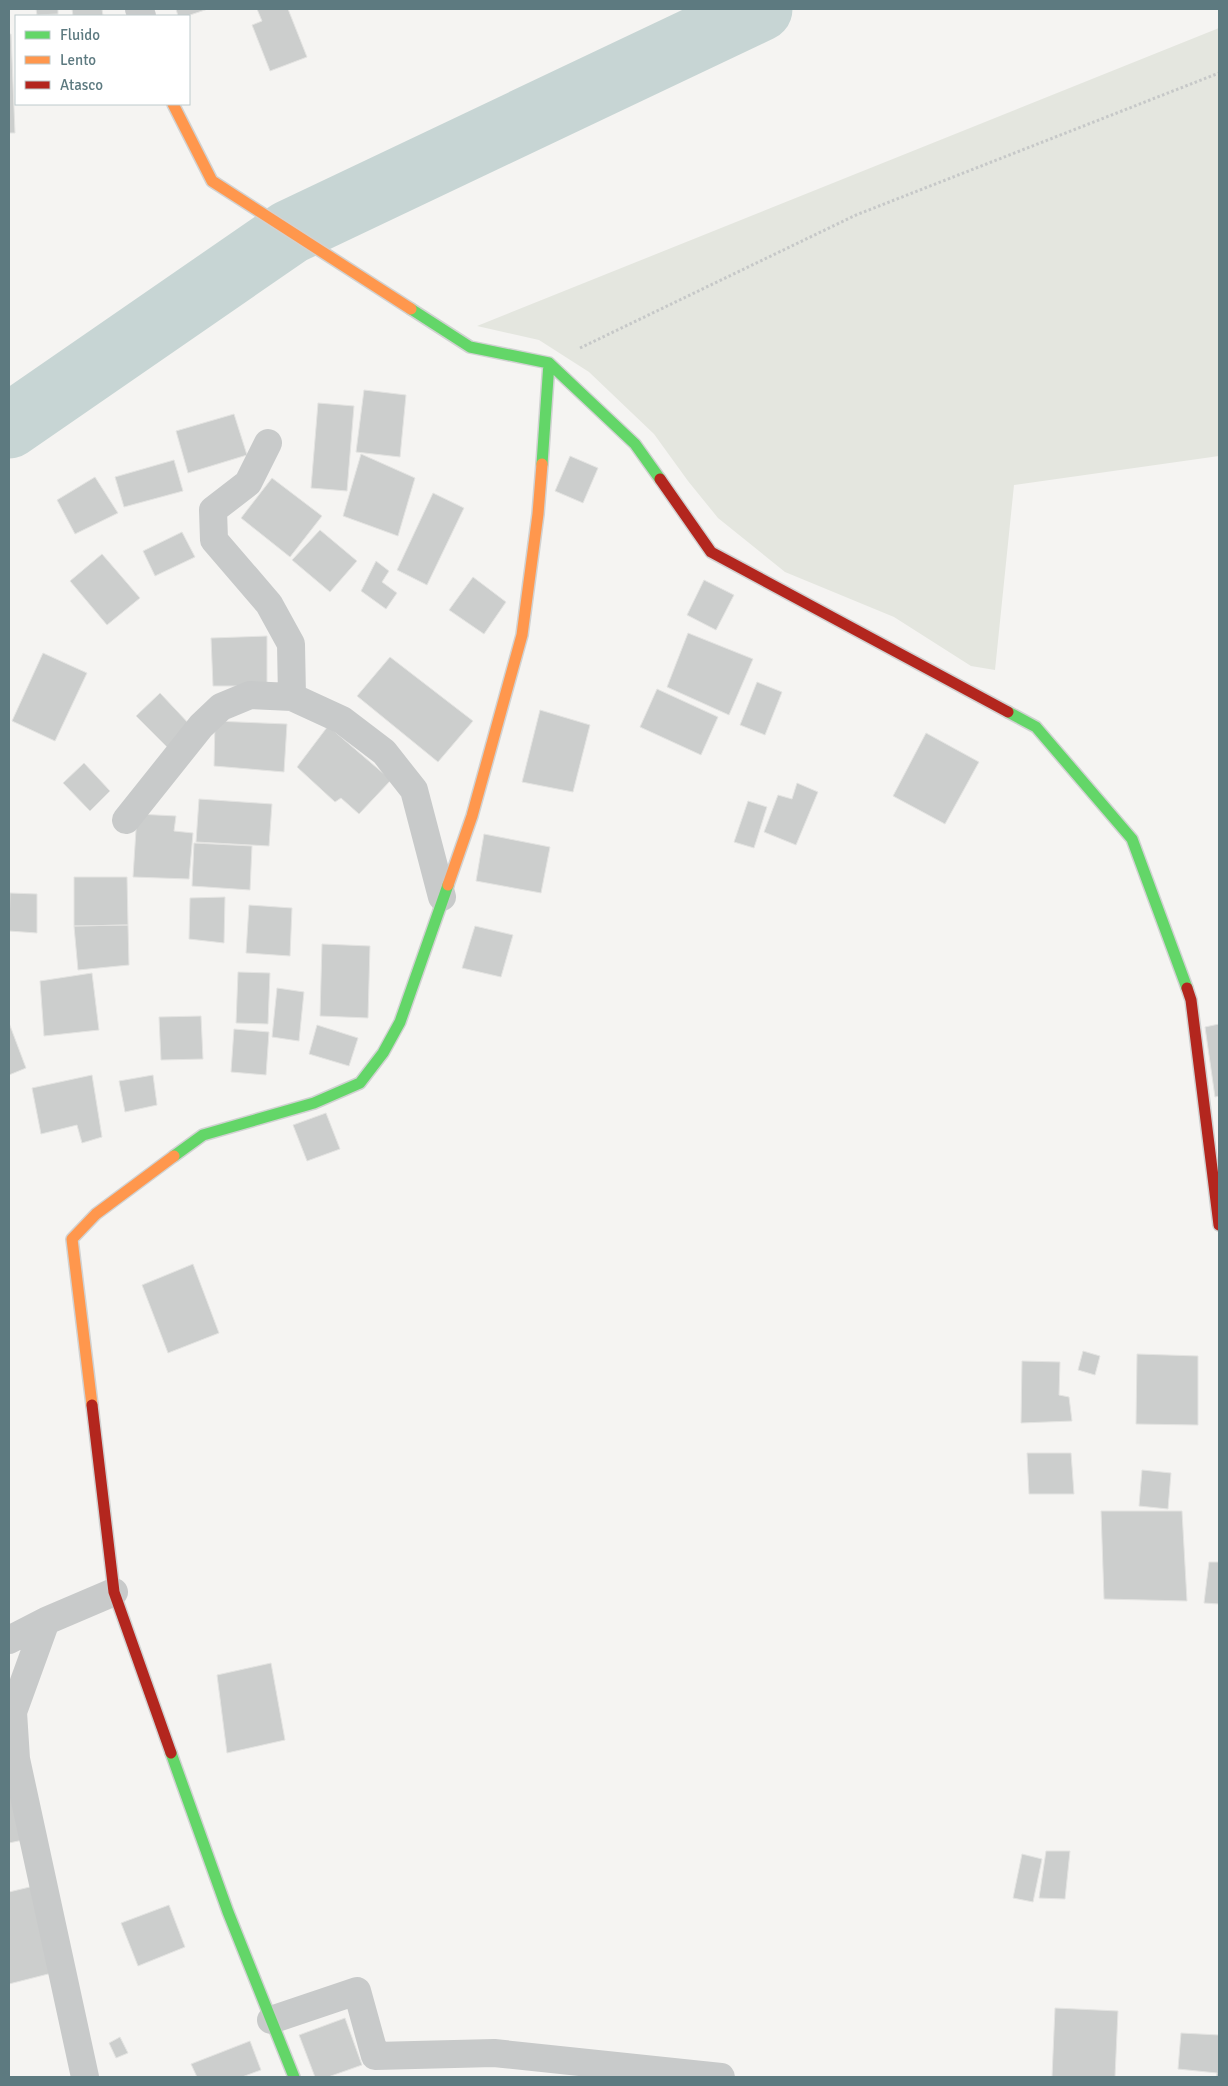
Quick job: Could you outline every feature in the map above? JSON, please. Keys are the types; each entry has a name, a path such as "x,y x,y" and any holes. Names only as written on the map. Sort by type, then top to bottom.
{"street":[{"path":"173,105 212,181 470,347 549,363 635,444 712,552 1036,727 1132,839 1191,1000 1219,1225"},
{"path":"294,2077 228,1912 114,1592 72,1239 96,1214 202,1135 314,1103 360,1083 383,1053 400,1022 442,897 472,816 522,635 538,514 549,363"},
{"path":"268,443 248,482 213,510 214,540 270,604 291,644 292,697"},
{"path":"126,820 200,726 221,707 250,695 292,697 349,725 384,752 414,790 442,897"},
{"path":"9,1640 46,1621 114,1592"},
{"path":"46,1621 13,1712 16,1759 85,2077"},
{"path":"271,2020 357,1991 375,2056 494,2053 722,2077"}],"path":[{"path":"549,363 856,215 1219,73"}],"shaded area":[{"path":"1219,28 1219,456 1014,485 995,670 971,666 894,617 785,572 718,518 654,434 589,372 539,340 477,326"}],"building":[{"path":"36,9 58,9 58,14 37,15"},
{"path":"72,9 102,9 103,15 73,15"},
{"path":"176,9 208,9 190,15 178,15"},
{"path":"257,9 288,9 307,57 270,71 252,25 262,21"},
{"path":"9,34 11,34 15,133 9,133"},
{"path":"364,390 406,395 400,457 356,452"},
{"path":"318,403 354,406 347,491 311,488"},
{"path":"234,414 247,455 188,473 176,431"},
{"path":"361,454 415,478 398,536 343,516"},
{"path":"570,456 598,468 583,503 555,491"},
{"path":"174,460 183,491 124,507 115,477"},
{"path":"95,477 118,513 75,534 57,500"},
{"path":"272,478 322,516 290,557 241,518"},
{"path":"433,493 464,508 427,585 397,570"},
{"path":"320,530 357,561 330,592 292,560"},
{"path":"182,532 195,557 155,576 143,551"},
{"path":"102,554 140,598 107,625 70,581"},
{"path":"376,561 389,571 382,582 397,593 386,609 361,591"},
{"path":"473,577 506,602 484,634 449,610"},
{"path":"704,580 734,595 716,630 687,615"},
{"path":"688,633 753,659 729,715 667,687"},
{"path":"267,636 267,686 213,686 211,638"},
{"path":"43,653 87,673 55,741 12,721"},
{"path":"390,657 473,721 438,762 357,696"},
{"path":"757,682 782,692 765,735 740,725"},
{"path":"657,689 718,717 701,755 640,727"},
{"path":"160,693 191,726 168,748 136,716"},
{"path":"540,710 590,725 573,792 522,782"},
{"path":"215,721 287,724 284,772 214,766"},
{"path":"328,726 391,780 359,814 341,798 335,802 297,767"},
{"path":"926,733 979,762 945,824 893,796"},
{"path":"84,763 110,791 90,811 63,783"},
{"path":"797,783 818,792 796,845 764,832 778,795 792,799"},
{"path":"199,799 272,804 269,846 196,842"},
{"path":"748,801 767,807 754,848 734,842"},
{"path":"137,814 176,816 174,831 193,833 189,879 133,877"},
{"path":"484,834 550,847 541,893 476,881"},
{"path":"194,843 252,846 250,890 192,886"},
{"path":"74,877 127,877 128,925 74,926"},
{"path":"10,893 37,894 37,933 9,931"},
{"path":"225,897 224,943 189,939 190,898"},
{"path":"249,905 292,908 290,956 246,953"},
{"path":"128,925 129,965 78,970 74,926"},
{"path":"475,926 513,935 501,977 462,968"},
{"path":"322,944 370,946 368,1018 320,1016"},
{"path":"238,972 270,973 268,1024 236,1023"},
{"path":"92,973 99,1030 44,1036 40,981"},
{"path":"277,988 304,992 299,1041 272,1037"},
{"path":"201,1016 203,1059 161,1060 159,1017"},
{"path":"9,1023 26,1068 9,1075"},
{"path":"1219,1024 1219,1096 1215,1097 1205,1027"},
{"path":"317,1025 358,1038 349,1066 309,1054"},
{"path":"234,1029 269,1032 266,1075 231,1072"},
{"path":"92,1075 102,1137 82,1143 77,1125 41,1134 32,1088"},
{"path":"153,1075 157,1105 125,1112 119,1081"},
{"path":"326,1113 340,1149 307,1161 293,1125"},
{"path":"193,1264 219,1333 168,1353 142,1285"},
{"path":"1083,1351 1100,1356 1095,1375 1078,1370"},
{"path":"1137,1354 1198,1356 1198,1425 1136,1424"},
{"path":"1022,1361 1060,1362 1059,1395 1069,1397 1072,1421 1021,1423"},
{"path":"1027,1453 1071,1453 1074,1494 1029,1494"},
{"path":"1142,1470 1171,1473 1168,1509 1139,1506"},
{"path":"1101,1511 1182,1511 1187,1601 1104,1599"},
{"path":"1209,1562 1219,1562 1219,1604 1204,1603"},
{"path":"271,1663 285,1740 227,1753 217,1675"},
{"path":"9,1769 23,1840 9,1843"},
{"path":"1046,1851 1070,1851 1065,1899 1039,1898"},
{"path":"1022,1854 1042,1859 1033,1902 1013,1898"},
{"path":"34,1886 56,1972 9,1984 9,1892"},
{"path":"169,1905 185,1947 138,1966 121,1923"},
{"path":"1055,2008 1118,2011 1115,2077 1052,2077"},
{"path":"345,2018 362,2065 328,2077 315,2077 299,2035"},
{"path":"1181,2033 1219,2035 1219,2077 1216,2077 1217,2073 1178,2069"},
{"path":"120,2037 128,2053 116,2058 109,2043"},
{"path":"250,2041 261,2070 242,2077 197,2077 191,2064"}],"waterway":[{"path":"9,426 290,232 760,9"}],"traffic: fast":[{"path":"411,309 470,347 549,363 635,444 660,479"},
{"path":"542,464 549,363"},
{"path":"1008,712 1036,727 1132,839 1187,988"},
{"path":"174,1156 203,1135 314,1103 360,1083 383,1053 400,1022 448,885"},
{"path":"171,1753 228,1912 294,2077"}],"traffic: slow":[{"path":"174,105 212,181 411,309"},
{"path":"448,885 472,816 522,635 538,514 542,464"},
{"path":"92,1405 72,1239 96,1214 174,1156"}],"traffic: jam":[{"path":"660,479 711,552 1008,712"},
{"path":"1187,988 1191,1000 1219,1225"},
{"path":"92,1405 114,1592 171,1753"}]}
